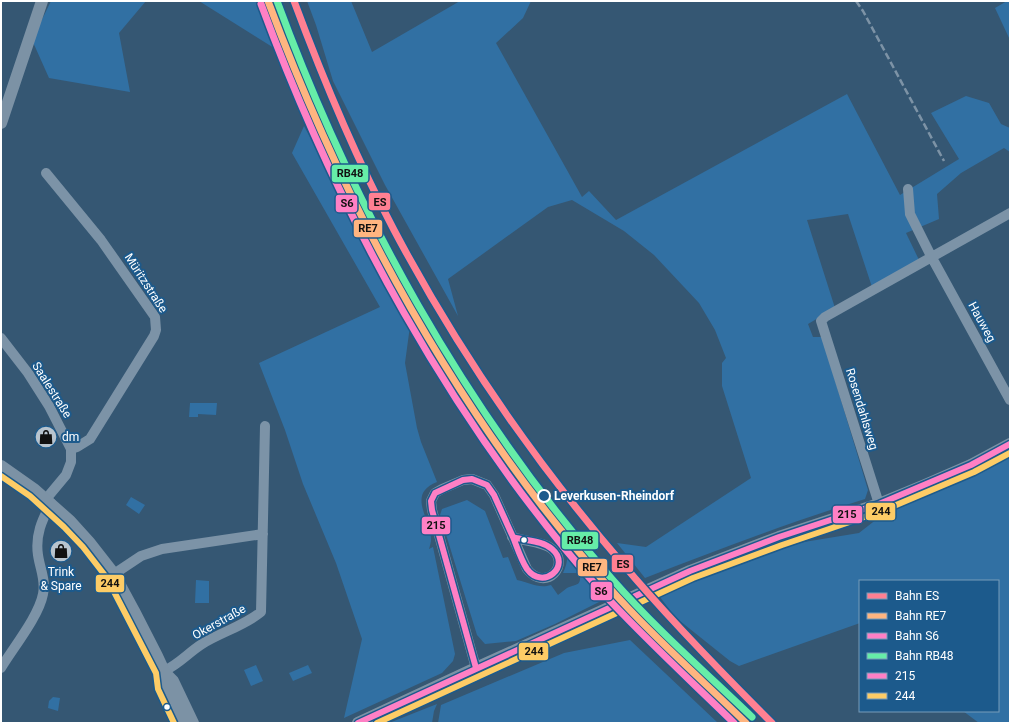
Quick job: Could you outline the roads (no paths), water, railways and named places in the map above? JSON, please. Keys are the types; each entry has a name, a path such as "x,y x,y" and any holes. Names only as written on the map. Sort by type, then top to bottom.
{"main road":[{"path":"1,123 42,1"},
{"path":"358,723 690,571 730,555 879,504 971,465 1010,444"},
{"path":"1,466 48,501 70,521 90,542 114,574 164,671 173,681 193,723"},
{"path":"164,671 166,686 183,723"}],"street":[{"name":"Müritzstraße","path":"46,173 79,212 116,260 155,317 156,324 154,336 90,439 78,447 71,449"},
{"name":"Hauweg","path":"908,189 910,214 931,256 1010,400"},
{"path":"931,256 1010,213"},
{"name":"Rosendahlsweg","path":"879,504 821,321 825,317 931,256"},
{"name":"Saalestraße","path":"1,338 23,366 41,393 71,449"},
{"name":"Okerstraße","path":"164,671 175,666 201,645 245,623 262,612 266,426"},
{"path":"1,668 38,610 44,593 44,577 38,556 37,538 48,501 66,475 71,462 71,449"},
{"path":"476,668 432,510 431,502 435,493 442,488 464,480 480,481 487,485 494,495 512,537 527,569 536,577 544,579 551,577 556,573 558,560 556,554 551,548 512,537"},
{"path":"114,574 141,556 162,549 263,534"}],"railway":[{"path":"856,1 863,11 944,161"}],"rail line":[{"name":"RE7","path":"268,1 299,80 333,157 370,233 411,308 454,380 501,451 552,519 622,602 746,723"},
{"name":"RB48","path":"277,1 307,79 341,156 378,231 418,305 462,377 508,447 559,515 628,597 752,717"},
{"name":"ES","path":"294,1 340,117 366,174 418,274 471,361 528,444 558,485 590,524 676,625 772,723"},
{"name":"S6","path":"261,4 292,83 326,161 363,237 404,313 448,386 496,458 547,526 601,591 734,723"}],"place":[{"name":"dm","path":"46,437"},
{"name":"Leverkusen-Rheindorf","path":"544,496"},
{"name":"Trink & Spare","path":"61,551"}]}
